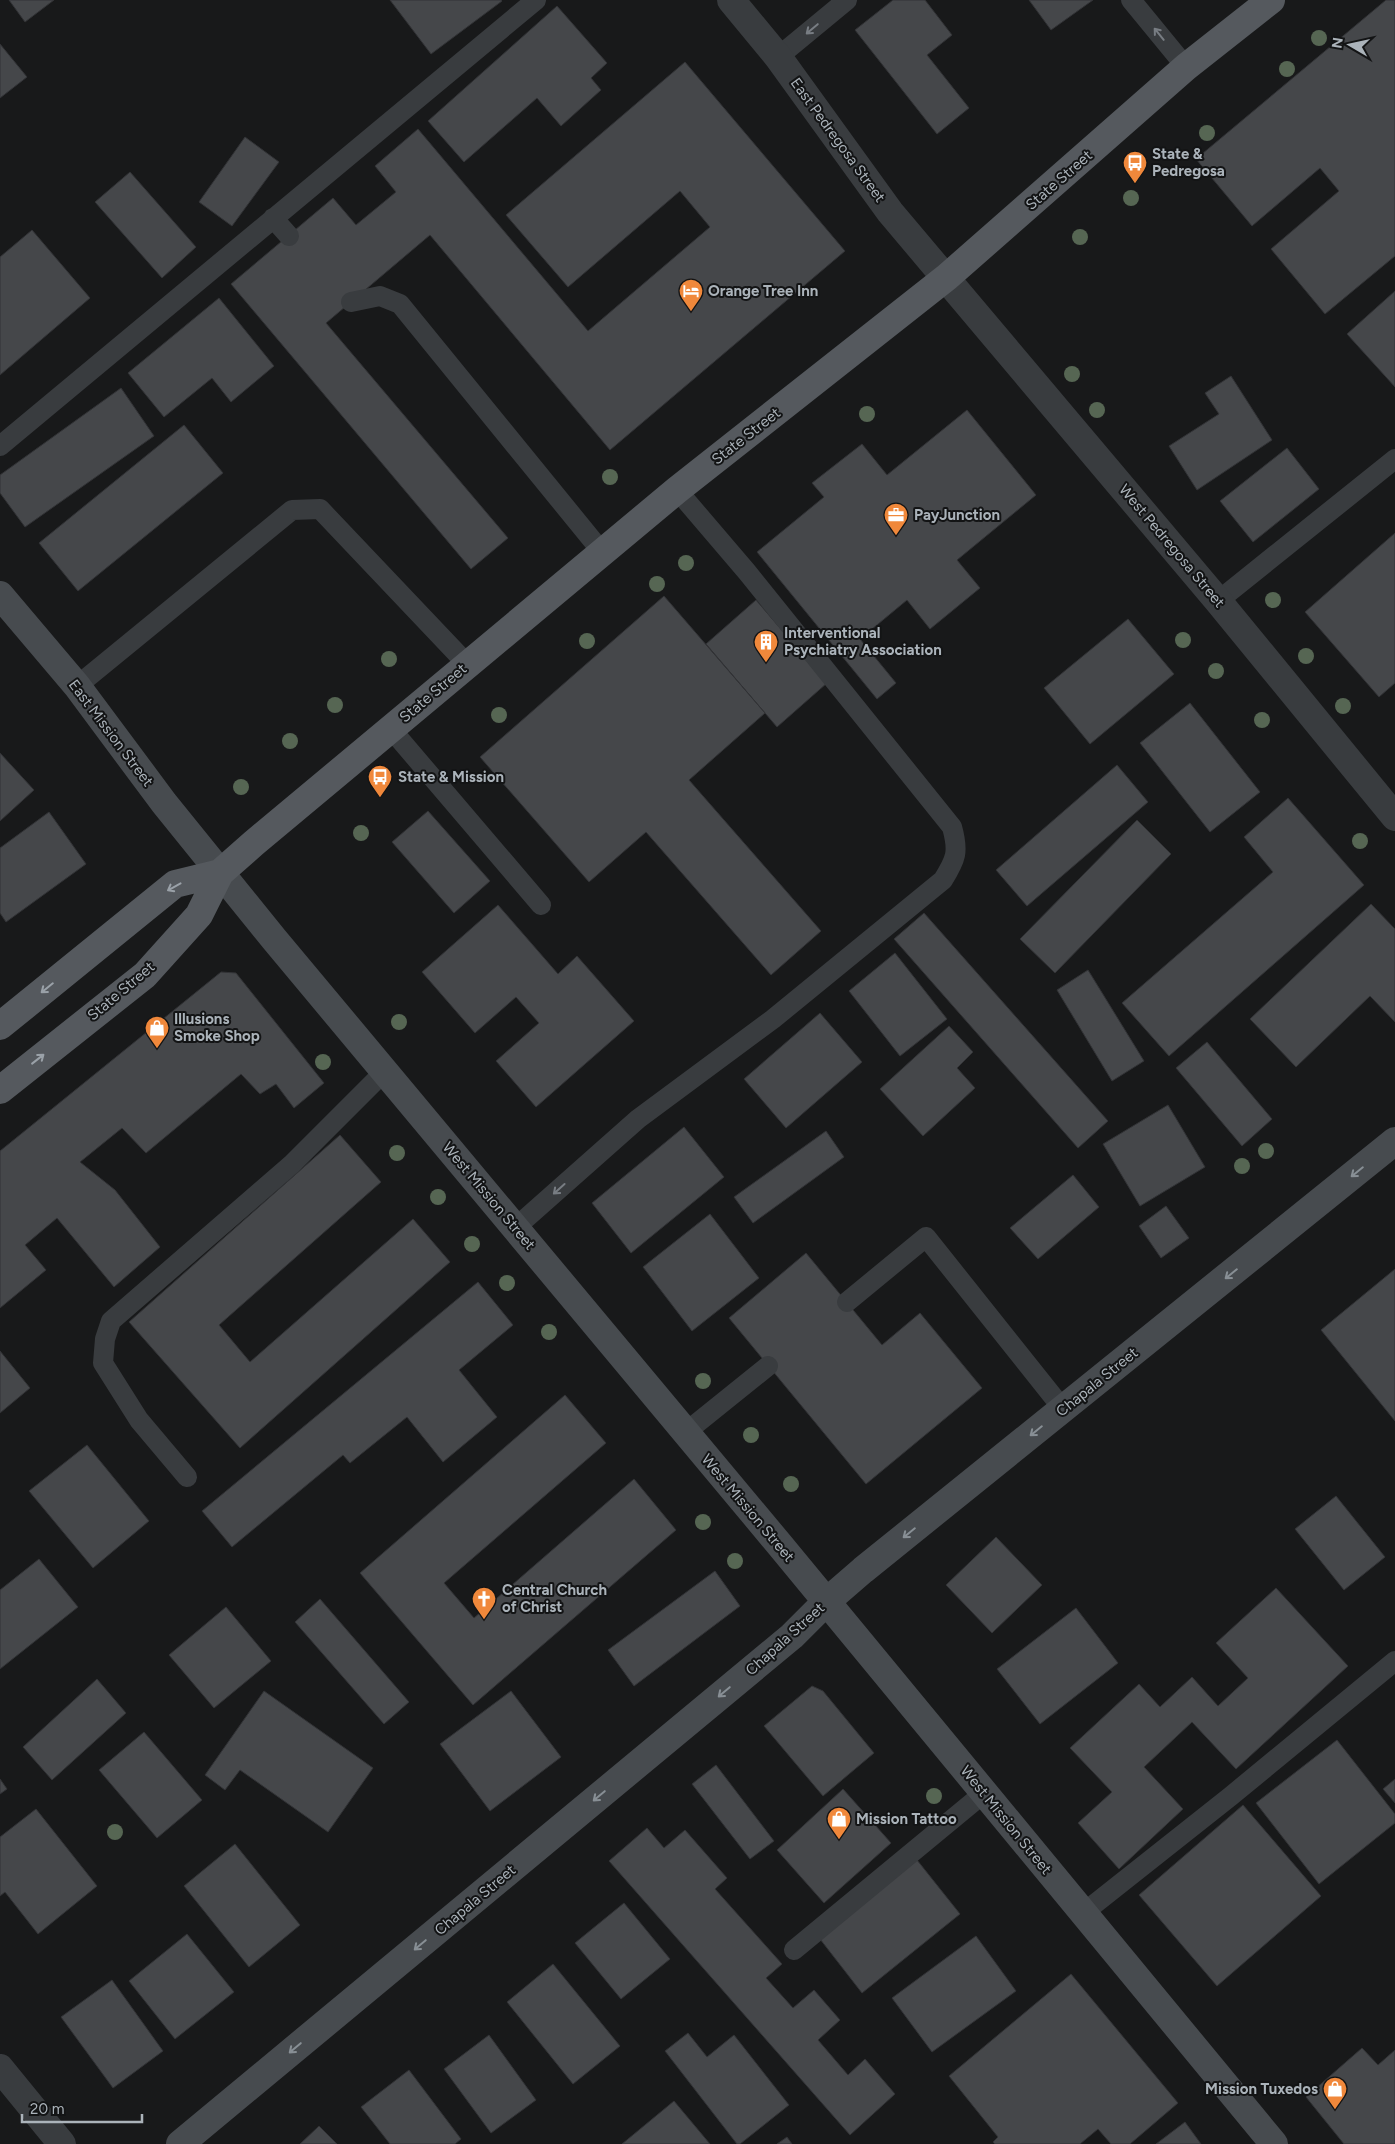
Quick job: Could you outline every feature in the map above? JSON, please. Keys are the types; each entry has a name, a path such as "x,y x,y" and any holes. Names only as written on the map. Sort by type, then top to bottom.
{"main road":[{"name":"State Street","path":"0,1090 145,975 199,915 220,873 467,664 677,490 947,277 1186,67 1271,0"},
{"name":"State Street","path":"0,1026 175,884 220,873"}],"street":[{"name":"East Pedregosa Street","path":"731,0 778,57 890,212 947,277"},
{"name":"West Pedregosa Street","path":"947,277 989,331 1218,601 1395,817"},
{"name":"East Mission Street","path":"0,595 77,686 164,803 220,873"},
{"name":"West Mission Street","path":"220,873 686,1432 1082,1914 1274,2144"},
{"name":"Chapala Street","path":"180,2144 792,1636 826,1602 1395,1141"},
{"path":"0,2068 62,2144"}],"lane":[{"path":"0,446 536,0"},
{"path":"778,57 847,0"},
{"path":"1131,0 1186,67"},
{"path":"273,218 289,236"},
{"path":"351,302 380,296 400,304 602,552"},
{"path":"1218,601 1395,458"},
{"path":"516,1228 638,1119 774,1019 943,880 956,860 957,843 952,827 747,572 677,490"},
{"path":"77,686 292,510 320,509 467,664"},
{"path":"390,729 541,905"},
{"path":"187,1477 139,1420 103,1364 105,1339 111,1321 292,1164 385,1071"},
{"path":"846,1302 926,1237 1063,1409"},
{"path":"686,1432 768,1366"},
{"path":"1082,1914 1231,1796 1395,1661"},
{"path":"794,1950 984,1793"}],"building":[{"path":"9,0 54,0 25,22"},
{"path":"390,0 501,0 502,1 431,54"},
{"path":"893,0 925,0 952,35 927,55 969,108 937,134 855,30"},
{"path":"1029,0 1093,0 1051,30"},
{"path":"1386,0 1395,0 1395,256 1325,314 1271,249 1339,191 1320,168 1252,226 1196,159"},
{"path":"557,6 607,63 591,78 601,90 561,126 537,98 464,162 428,121"},
{"path":"0,44 27,77 0,98"},
{"name":"Orange Tree Inn","path":"685,62 845,251 610,450 430,235 326,323 508,538 471,569 231,284 333,198 356,225 396,192 375,166 418,129 588,331 710,227 680,191 568,287 506,215"},
{"path":"245,137 279,162 232,226 199,202"},
{"path":"130,172 196,247 162,278 95,202"},
{"path":"32,230 90,298 0,375 0,257"},
{"path":"1395,291 1395,387 1347,334"},
{"path":"219,298 274,366 231,402 212,378 164,417 128,373"},
{"path":"1231,376 1272,440 1197,490 1169,446 1219,414 1205,393"},
{"path":"121,388 154,436 25,527 0,493 0,475"},
{"path":"967,410 1036,495 957,560 980,588 930,629 907,600 860,639 896,683 877,699 757,552 824,497 812,483 862,444 887,475"},
{"path":"184,425 223,473 78,591 39,543"},
{"path":"1287,448 1319,489 1253,542 1220,501"},
{"path":"1395,533 1395,683 1379,697 1305,612"},
{"path":"664,596 765,713 689,780 821,931 771,975 646,832 589,882 480,757"},
{"name":"Interventional Psychiatry Association","path":"756,600 827,683 777,727 706,644"},
{"path":"1128,619 1174,674 1090,744 1044,688"},
{"path":"1190,703 1260,792 1210,832 1140,743"},
{"path":"0,753 34,790 0,821"},
{"path":"1117,765 1148,802 1027,906 996,870"},
{"path":"1288,798 1364,885 1169,1056 1122,1003 1273,872 1244,837"},
{"path":"428,811 490,881 454,913 392,842"},
{"path":"49,812 86,864 6,922 0,913 0,848"},
{"path":"1137,820 1171,854 1055,973 1020,939"},
{"path":"1371,904 1395,929 1395,1022 1370,996 1296,1067 1250,1019"},
{"path":"498,905 558,974 577,956 634,1021 536,1107 496,1061 539,1023 516,997 475,1033 422,972"},
{"path":"924,913 1108,1121 1078,1148 894,939"},
{"path":"895,953 947,1019 900,1056 849,991"},
{"path":"1088,970 1144,1061 1112,1081 1057,990"},
{"path":"221,972 236,973 324,1083 294,1108 276,1084 260,1094 241,1074 146,1153 122,1128 80,1162 115,1190 160,1247 114,1287 57,1218 25,1245 46,1270 0,1308 0,1151"},
{"path":"820,1013 862,1062 786,1128 744,1079"},
{"path":"949,1026 973,1052 957,1068 975,1088 923,1136 880,1089"},
{"path":"1207,1042 1272,1119 1242,1146 1176,1068"},
{"path":"1168,1105 1205,1167 1140,1206 1103,1144"},
{"path":"684,1127 724,1177 631,1253 592,1203"},
{"path":"826,1131 844,1157 753,1223 734,1197"},
{"path":"340,1135 381,1182 219,1325 250,1362 413,1219 450,1262 240,1448 129,1322"},
{"path":"1073,1175 1099,1207 1038,1259 1010,1228"},
{"path":"1166,1206 1189,1238 1161,1258 1139,1226"},
{"path":"710,1214 759,1278 692,1331 643,1267"},
{"path":"806,1253 882,1345 920,1313 982,1388 866,1484 729,1318"},
{"path":"1395,1269 1395,1421 1321,1330"},
{"path":"478,1282 513,1325 459,1370 497,1417 443,1462 407,1417 350,1463 343,1455 232,1547 202,1511"},
{"path":"0,1351 30,1388 0,1413"},
{"path":"565,1395 606,1443 444,1583 474,1618 634,1479 676,1530 473,1705 360,1573"},
{"path":"87,1445 149,1521 93,1568 29,1491"},
{"path":"1336,1496 1385,1557 1344,1590 1295,1529"},
{"path":"996,1537 1042,1585 992,1633 946,1585"},
{"path":"39,1559 78,1607 0,1669 0,1590"},
{"path":"715,1571 740,1606 634,1686 608,1650"},
{"path":"1276,1588 1348,1666 1236,1769 1192,1722 1144,1767 1183,1809 1119,1869 1078,1823 1112,1792 1070,1748 1139,1684 1160,1707 1192,1677 1218,1706 1248,1678 1216,1643"},
{"path":"320,1599 409,1702 384,1724 295,1622"},
{"path":"226,1607 271,1661 214,1708 169,1655"},
{"path":"1076,1608 1118,1663 1040,1724 997,1669"},
{"path":"97,1679 126,1713 52,1780 23,1747"},
{"path":"812,1686 823,1691 874,1753 823,1796 764,1726"},
{"path":"264,1691 373,1768 328,1832 240,1770 225,1790 205,1775"},
{"path":"511,1691 561,1757 490,1811 440,1744"},
{"path":"144,1732 202,1800 157,1838 99,1770"},
{"path":"1337,1740 1395,1814 1395,1823 1319,1884 1256,1803"},
{"path":"716,1765 774,1841 750,1859 692,1784"},
{"path":"0,1779 7,1789 0,1794"},
{"path":"1395,1779 1395,1803 1383,1789"},
{"path":"843,1789 891,1843 824,1903 777,1850"},
{"path":"1243,1805 1321,1896 1217,1986 1139,1895"},
{"path":"36,1809 97,1886 38,1934 5,1892 0,1896 0,1837"},
{"path":"647,1828 664,1848 685,1830 727,1878 715,1889 782,1964 766,1978 793,2008 814,1990 840,2020 818,2040 848,2075 865,2059 895,2094 850,2135 609,1861"},
{"path":"235,1844 300,1925 249,1967 184,1886"},
{"path":"917,1860 960,1914 862,1993 820,1939"},
{"path":"624,1903 670,1959 621,1999 575,1943"},
{"path":"187,1934 234,1992 175,2039 129,1981"},
{"path":"976,1936 1016,1991 932,2052 892,1998"},
{"path":"553,1964 620,2046 573,2084 507,2002"},
{"path":"1071,1974 1178,2103 1130,2144 1111,2144 1098,2129 1080,2144 995,2144 993,2142 998,2137 949,2076"},
{"path":"112,1980 163,2051 113,2088 61,2017"},
{"path":"688,2033 707,2057 734,2035 789,2105 740,2144 737,2144 665,2051"},
{"path":"489,2035 536,2100 491,2133 444,2069"},
{"path":"1362,2048 1378,2065 1395,2050 1395,2144 1344,2144 1306,2097"},
{"path":"409,2070 461,2139 455,2144 390,2144 361,2107"},
{"path":"674,2101 710,2144 622,2144"},
{"path":"1185,2122 1201,2144 1156,2144"},
{"path":"319,2126 337,2144 300,2144"},
{"path":"787,2137 792,2144 777,2144"}],"place":[{"name":"State & Pedregosa","path":"1135,184"},
{"name":"Orange Tree Inn","path":"691,312"},
{"name":"PayJunction","path":"896,536"},
{"name":"Interventional Psychiatry Association","path":"766,663"},
{"name":"State & Mission","path":"380,798"},
{"name":"Illusions Smoke Shop","path":"157,1049"},
{"name":"Central Church of Christ","path":"484,1620"},
{"name":"Mission Tattoo","path":"839,1840"},
{"name":"Mission Tuxedos","path":"1335,2110"}]}
